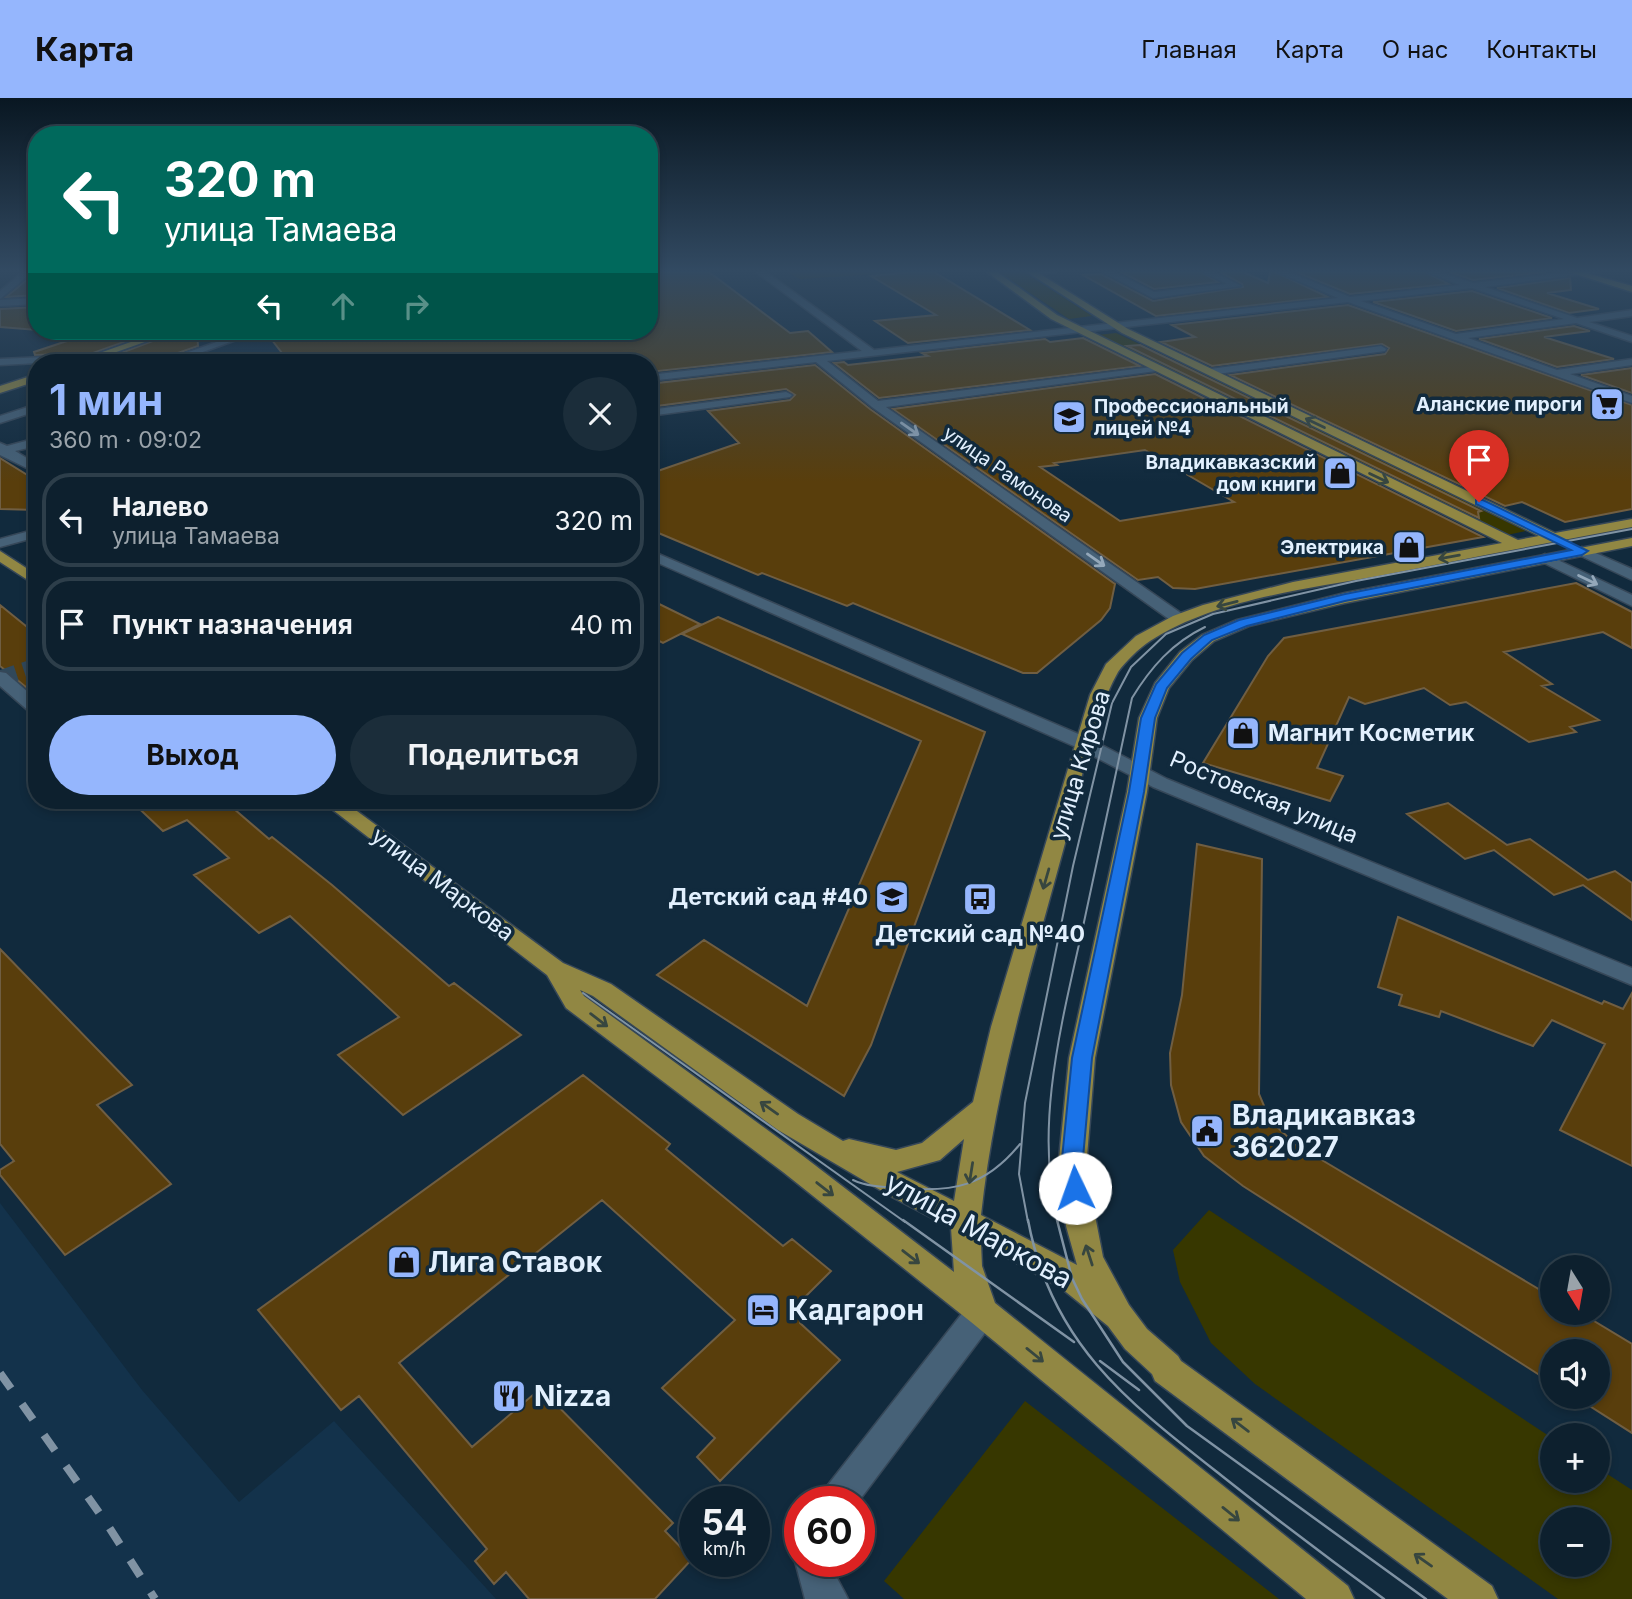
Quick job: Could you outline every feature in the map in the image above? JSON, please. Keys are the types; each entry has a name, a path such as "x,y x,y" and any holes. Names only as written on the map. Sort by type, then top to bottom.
{"main road":[{"path":"103,354 138,342"},
{"path":"1103,342 1545,558"},
{"path":"1148,342 1582,551"},
{"path":"0,390 28,380"},
{"name":"улица Кирова","path":"982,1312 967,1266 966,1222 971,1173 1003,1027 1083,743 1099,695 1112,668 1142,639 1179,619 1209,608 1293,587 1632,523"},
{"path":"1119,1316 1090,1259 1072,1169 1082,1058 1148,718 1161,687 1186,656 1208,638 1243,623 1632,542"},
{"path":"0,555 28,575"},
{"name":"улица Маркова","path":"342,809 555,969 601,990 788,1122 902,1189 1034,1255 1072,1278 1119,1316 1136,1339 1167,1367 1166,1370 1479,1599"},
{"name":"улица Маркова","path":"555,969 575,1002 793,1164 982,1312 1335,1599"},
{"path":"826,1145 896,1161 930,1152 985,1107"}],"street":[{"path":"189,354 224,342"},
{"path":"856,342 870,352"},
{"path":"658,377 959,342"},
{"path":"1468,342 1632,400"},
{"path":"1210,372 1381,349"},
{"name":"улица Рамонова","path":"817,358 876,405 1179,619"},
{"path":"0,362 28,361"},
{"path":"1556,373 1632,362"},
{"path":"876,405 1156,368"},
{"path":"658,412 786,395"},
{"path":"0,420 28,410"},
{"path":"2,449 28,444"},
{"path":"2,449 28,464"},
{"path":"0,543 28,535"},
{"path":"1582,551 1632,575"},
{"name":"Ростовская улица","path":"658,558 1083,743 1139,772 1632,977"},
{"path":"1545,558 1632,601"},
{"path":"0,678 28,701"},
{"path":"848,1486 982,1312"},
{"path":"817,1577 820,1589 829,1599"}],"shaded area":[{"path":"1111,342 1135,342 1531,530 1507,535"},
{"path":"0,1203 142,1390 239,1502 334,1421 496,1599 0,1599"},
{"path":"1209,1210 1540,1430 1540,1493 1610,1493 1610,1476 1632,1490 1632,1599 1558,1599 1255,1384 1211,1343 1180,1282 1173,1250"},
{"path":"1025,1401 1279,1599 904,1599 884,1581"}],"building":[{"path":"64,342 124,342 93,353 34,352"},
{"path":"150,342 198,342 198,346 175,354 118,354"},
{"path":"274,342 821,342 832,352 658,371 658,354 283,354"},
{"path":"1018,342 1091,342 1140,366 879,398 834,363 844,362 848,365 928,356 922,353"},
{"path":"1161,342 1453,342 1632,405 1632,509 1565,522 1522,502 1505,506 1230,375 1385,354 1389,348 1382,344 1212,366"},
{"path":"1487,342 1560,342 1614,359 1557,367"},
{"path":"1140,345 1481,511 1478,512 1479,518 1127,346"},
{"path":"815,365 870,409 1115,584 1110,608 1101,620 1037,673 1023,673 853,603 847,606 762,573 758,575 658,533 658,471 739,443 708,411 790,400 795,395 786,389 658,406 658,383"},
{"path":"1632,368 1632,393 1581,375"},
{"path":"1155,374 1483,537 1195,589 1173,588 1158,577 1138,580 893,409","holes":["1145,450 1234,502 1120,521 1040,467"]},
{"path":"0,458 28,475 28,510 0,509"},
{"path":"1576,583 1632,612 1632,648 1603,632 1504,652 1552,684 1542,686 1599,720 1570,727 1576,732 1529,742 1466,702 1450,705 1424,688 1365,704 1349,697 1317,768 1343,776 1330,801 1203,763 1268,656 1284,638"},
{"path":"658,603 700,624 663,643 658,640"},
{"path":"0,605 28,628 28,689 0,666"},
{"path":"718,617 985,732 871,1045 844,1096 657,975 704,940 807,1006 921,741 682,634"},
{"path":"1448,803 1507,845 1530,839 1588,880 1615,871 1632,883 1632,920 1583,885 1554,895 1494,850 1465,859 1407,814"},
{"path":"140,809 234,809 269,839 272,837 332,885 449,986 454,983 521,1035 403,1115 338,1055 399,1017 290,916 259,933 194,875 229,858 187,820 163,831"},
{"path":"1197,844 1262,859 1259,1094 1270,1120 1295,1144 1540,1290 1540,1325 1601,1325 1632,1344 1632,1433 1594,1409 1610,1409 1610,1339 1540,1339 1540,1375 1243,1186 1204,1156 1181,1122 1171,1085 1170,1053 1182,995"},
{"path":"1398,917 1602,1004 1604,1001 1623,1009 1632,993 1632,1166 1560,1130 1605,1044 1552,1020 1533,1046 1441,1011 1439,1017 1399,1005 1402,995 1378,987"},
{"path":"0,949 132,1085 97,1105 171,1184 65,1255 0,1175 0,1170 14,1161 0,1144"},
{"path":"583,1075 670,1144 666,1149 783,1246 792,1239 831,1271 803,1299 800,1323 840,1360 720,1481 697,1457 715,1438 662,1388 735,1320 602,1200 399,1363 472,1447 534,1394 537,1397 544,1392 673,1523 665,1531 679,1546 679,1573 655,1599 529,1599 506,1572 494,1584 475,1561 487,1549 359,1396 341,1410 258,1310"}],"tunnel":[{"path":"1,678 28,669"}],"tram line":[{"path":"1028,1222 1019,1174 1025,1103 1073,866 1112,703 1131,667 1166,634 1213,614 1356,581 1632,529"},
{"path":"1058,1222 1051,1185 1049,1148 1054,1072 1132,698 1163,657 1182,640 1205,627"},
{"path":"583,993 905,1222"},
{"path":"853,1180 882,1187 920,1189 967,1184 994,1169 1020,1144"},
{"path":"903,1220 1074,1342"},
{"path":"1028,1220 1039,1264 1055,1302 1075,1336 1126,1396 1282,1523 1384,1599"},
{"path":"1057,1220 1072,1278 1082,1299 1123,1362 1187,1426 1426,1599"},
{"path":"1100,1361 1139,1390"}],"railway":[{"path":"0,1373 105,1521 155,1599"}],"place":[{"name":"Аланские пироги","path":"1607,404"},
{"name":"Профессиональный лицей №4","path":"1069,417"},
{"name":"Владикавказский дом книги","path":"1340,473"},
{"name":"Электрика","path":"1409,547"},
{"name":"Магнит Косметик","path":"1243,733"},
{"name":"Детский сад #40","path":"892,897"},
{"name":"Детский сад №40","path":"980,899"},
{"name":"Владикавказ 362027","path":"1207,1131"},
{"name":"Лига Ставок","path":"404,1262"},
{"name":"Кадгарон","path":"763,1310"},
{"name":"Nizza","path":"509,1396"}],"route":[{"path":"1075,1188 1072,1169 1082,1058 1137,792 1148,718 1161,687 1186,656 1208,638 1243,623 1345,598 1582,551 1479,502"}]}
